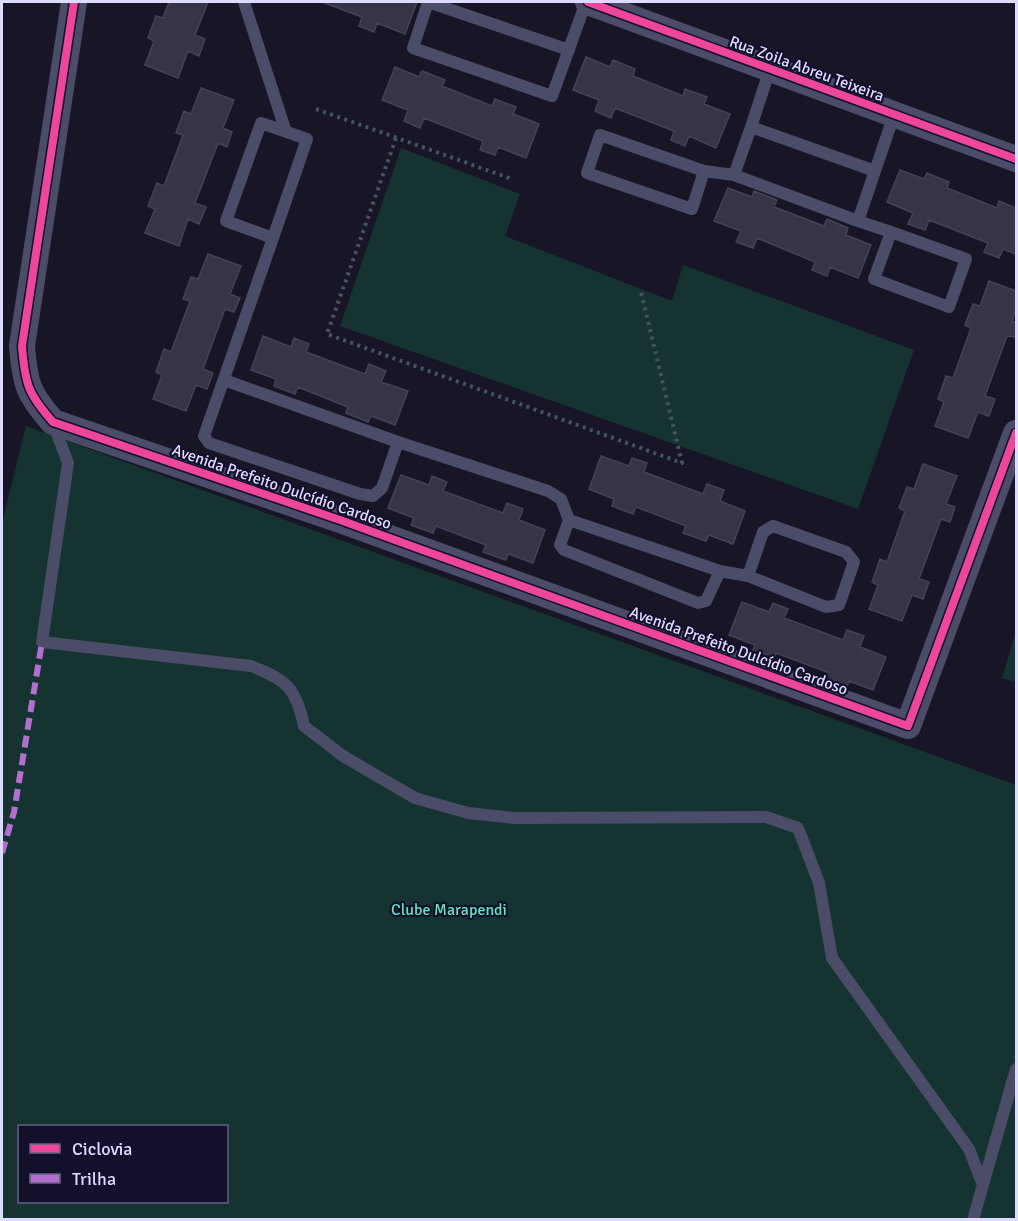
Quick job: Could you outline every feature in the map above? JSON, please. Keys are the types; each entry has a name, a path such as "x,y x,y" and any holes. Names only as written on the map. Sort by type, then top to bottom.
{"street":[{"path":"53,422 33,399 24,371 22,346 74,2"},
{"name":"Rua Zoila Abreu Teixeira","path":"587,2 1017,159"},
{"name":"Avenida Prefeito Dulcídio Cardoso","path":"53,422 340,520 908,726 1017,433"}],"lane":[{"path":"244,2 286,132"},
{"path":"569,50 429,2 413,48 552,96 587,2"},
{"path":"734,175 770,69"},
{"path":"858,221 894,115"},
{"path":"273,238 226,222 261,123 307,140 224,380 206,428 204,436 208,443 360,494 373,496 382,488 399,442"},
{"path":"751,127 875,171"},
{"path":"704,171 692,209 587,173 600,135 704,171 734,175 966,259 949,306 874,279 891,232"},
{"path":"224,380 399,442 548,491 561,500 569,520 560,545 564,550 698,603 706,601 720,571"},
{"path":"53,422 68,463 42,642 251,666 275,676 290,687 299,704 304,726 343,756 416,798 468,813 514,818 766,817 798,828 819,884 832,958 969,1149 983,1185"},
{"path":"569,520 720,571 748,576 826,607 839,605 854,562 846,552 773,526 763,532 748,576"},
{"path":"974,1220 1017,1069"}],"path":[{"path":"316,110 512,179"},
{"path":"396,138 327,334 682,463 641,292"}],"green space":[{"path":"401,148 520,194 505,236 672,301 683,265 914,350 858,509 340,326"},
{"name":"Clube Marapendi","path":"26,426 1016,785 1016,1219 2,1220 2,523"},
{"path":"1016,631 1016,682 1002,678"}],"building":[{"path":"169,2 208,2 195,35 205,39 199,56 188,51 178,78 145,65 154,41 148,38 156,16 163,18"},
{"path":"322,2 417,2 405,34 377,23 374,32 359,26 362,17"},
{"path":"586,57 610,67 613,60 635,69 633,76 683,96 685,89 707,97 704,104 730,114 716,148 689,136 685,146 671,140 674,131 615,108 611,118 595,111 599,100 573,90"},
{"path":"395,67 419,77 422,71 445,80 442,86 492,106 495,99 516,107 513,114 539,124 526,158 498,147 495,155 480,150 483,141 424,118 420,128 404,121 408,110 382,100"},
{"path":"201,88 234,100 223,128 232,132 227,147 218,143 195,203 206,207 199,224 188,219 179,246 145,233 155,209 148,206 157,183 164,186 183,135 176,133 184,111 191,114"},
{"path":"900,170 924,179 927,173 949,182 947,188 997,208 999,201 1016,208 1016,254 1003,249 999,258 984,252 988,243 929,220 925,230 908,224 913,213 887,202"},
{"path":"728,188 752,197 754,191 777,200 774,207 824,226 827,219 848,228 846,235 871,245 858,278 830,267 827,276 812,270 815,262 757,238 753,248 736,242 741,231 714,221"},
{"path":"208,254 241,266 230,294 240,298 234,312 225,309 203,369 213,373 207,389 196,385 186,411 153,399 162,375 156,372 164,349 171,352 190,301 183,299 191,277 198,279"},
{"path":"989,281 1016,291 1016,309 1012,321 1016,323 1016,337 1007,336 985,396 995,399 989,416 978,412 968,438 935,426 944,402 938,399 946,376 953,378 971,328 965,325 973,304 980,306"},
{"path":"263,336 291,347 294,338 309,344 306,352 365,374 369,364 386,371 381,382 408,391 395,425 371,416 368,422 346,413 348,407 298,387 295,394 274,386 276,379 251,370"},
{"path":"601,456 629,466 632,458 647,463 644,472 703,494 707,484 724,490 720,501 745,511 733,544 709,535 706,541 683,533 686,526 636,507 633,514 612,506 614,499 589,489"},
{"path":"923,464 957,476 946,504 955,507 950,522 941,519 919,579 929,582 923,599 912,595 902,621 869,609 878,585 872,582 880,559 887,562 905,511 899,508 907,487 914,489"},
{"path":"401,475 429,485 432,476 447,482 443,491 503,513 507,503 523,509 519,520 545,530 533,563 508,554 506,560 483,552 486,545 436,526 433,533 411,525 414,518 388,508"},
{"path":"742,602 769,612 773,603 788,609 784,618 843,640 847,630 864,636 860,647 886,657 873,690 849,681 847,687 824,678 827,672 776,653 774,660 752,652 755,645 729,635"}],"marked path":[{"path":"2,853 14,812 42,642"}],"cycle path":[{"path":"74,2 22,346 29,388 38,404 53,422 340,520 908,726 1016,433"},
{"path":"588,2 1016,159"}]}
